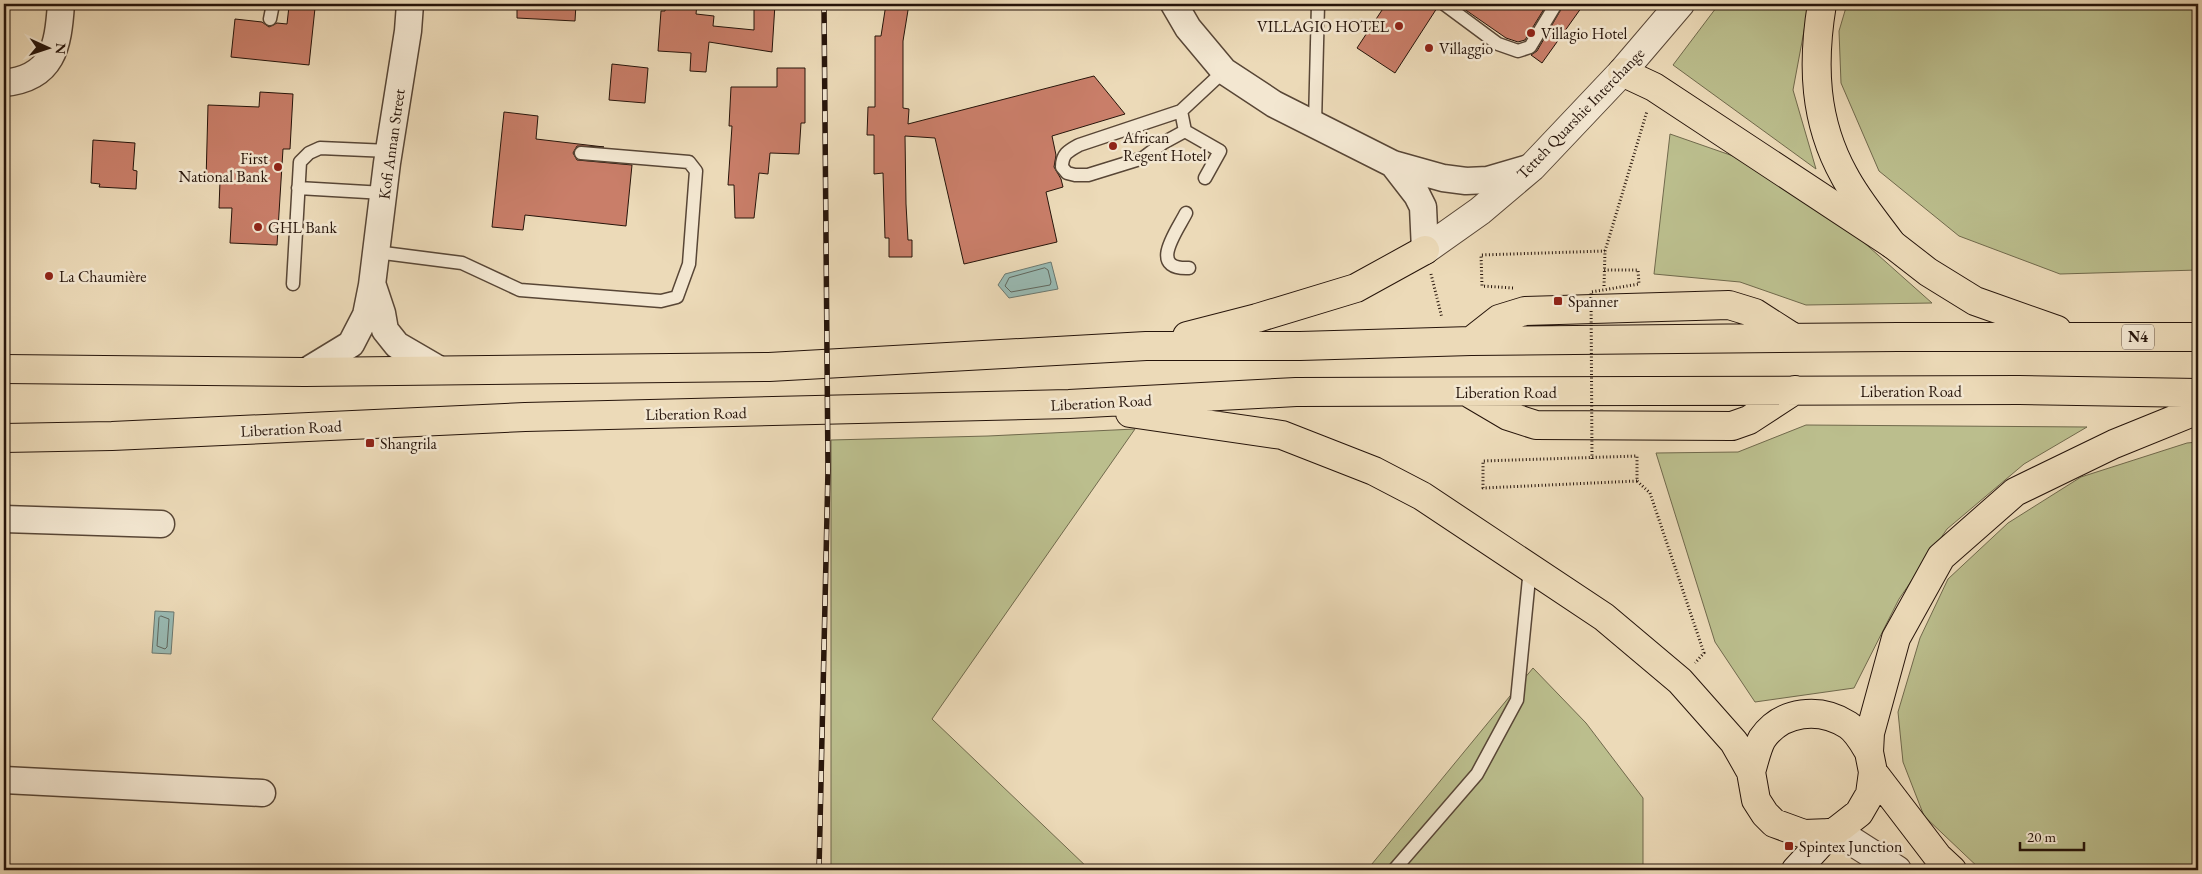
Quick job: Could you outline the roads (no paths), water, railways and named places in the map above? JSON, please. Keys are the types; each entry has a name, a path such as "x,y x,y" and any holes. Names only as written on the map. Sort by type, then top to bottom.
{"highway":[{"path":"1822,4 1816,50 1816,80 1820,112 1829,145 1844,177 1892,244"},
{"path":"1622,72 1654,87 1892,244 1928,272 1975,301 2078,337"},
{"path":"1146,346 1257,318 1356,288 1425,250"},
{"path":"4,369 305,372 769,367 1146,346 1300,346 1470,341 1499,319 1525,311 1729,305 1755,313 1794,338 2078,337"},
{"name":"N4","path":"2078,337 2198,337"},
{"path":"1469,393 1508,416 1536,425 1732,426 1749,420 1795,390"},
{"name":"Liberation Road","path":"4,438 112,436 525,417 1069,404 1296,392 1469,393 1795,390 2198,393"},
{"path":"1069,404 1282,435 1374,471 1422,496 1604,617 1680,681 1734,742 1751,772 1756,800 1765,814 1774,823 1804,834 1833,832 1859,813 1870,794 1870,733 1896,638 1941,557 2015,492 2114,444 2198,410"},
{"path":"1751,772 1761,740 1771,728 1786,719 1802,713 1828,716 1849,726 1860,737 1871,762 1938,857 1952,870"}],"street":[{"path":"4,83 20,82 34,76 43,69 50,58 60,21 61,4"},
{"name":"Kofi Annan Street","path":"305,372 351,344 366,315 372,285 389,151 408,31 410,4"},
{"path":"1174,4 1188,28 1224,71 1274,104 1393,164 1443,178 1466,182 1488,180 1532,167"},
{"name":"Tetteh Quarshie Interchange","path":"1425,250 1480,211 1532,167 1622,72 1680,4"},
{"path":"1393,164 1417,195 1423,207 1425,250"},
{"name":"Kofi Annan Street","path":"372,285 386,330 397,344 440,370"},
{"path":"4,519 161,524"},
{"path":"4,780 262,793"},
{"path":"1796,870 1833,832 1897,870"}],"lane":[{"path":"270,19 273,4"},
{"path":"1315,123 1318,4"},
{"path":"1444,4 1498,44 1518,51 1530,47 1556,4"},
{"path":"1185,131 1163,143 1143,158 1088,175 1067,173 1062,167 1062,159 1067,152 1079,145 1181,111 1224,71"},
{"path":"1181,111 1185,131 1220,151 1205,178"},
{"path":"293,284 300,162 308,152 320,148 389,151"},
{"path":"376,252 462,263 520,290 661,301 676,297 689,264 696,171 689,162 581,153"},
{"path":"298,188 384,193"},
{"path":"1186,213 1167,248 1166,257 1171,264 1180,268 1189,268"},
{"path":"1394,870 1477,774 1517,700 1530,568"}],"water":[{"path":"1051,262 1058,289 1009,298 998,285 1005,274"},
{"path":"155,611 174,612 171,654 152,653"}],"railway":[{"path":"819,870 828,470 824,4"}],"place":[{"name":"VILLAGIO HOTEL","path":"1399,26"},
{"name":"Villagio Hotel","path":"1531,33"},
{"name":"Villaggio","path":"1429,48"},
{"name":"African Regent Hotel","path":"1113,146"},
{"name":"First National Bank","path":"278,167"},
{"name":"GHL Bank","path":"258,227"},
{"name":"La Chaumière","path":"49,276"},
{"name":"Spanner","path":"1558,301"},
{"name":"Shangrila","path":"370,443"},
{"name":"Spintex Junction","path":"1789,846"}]}
